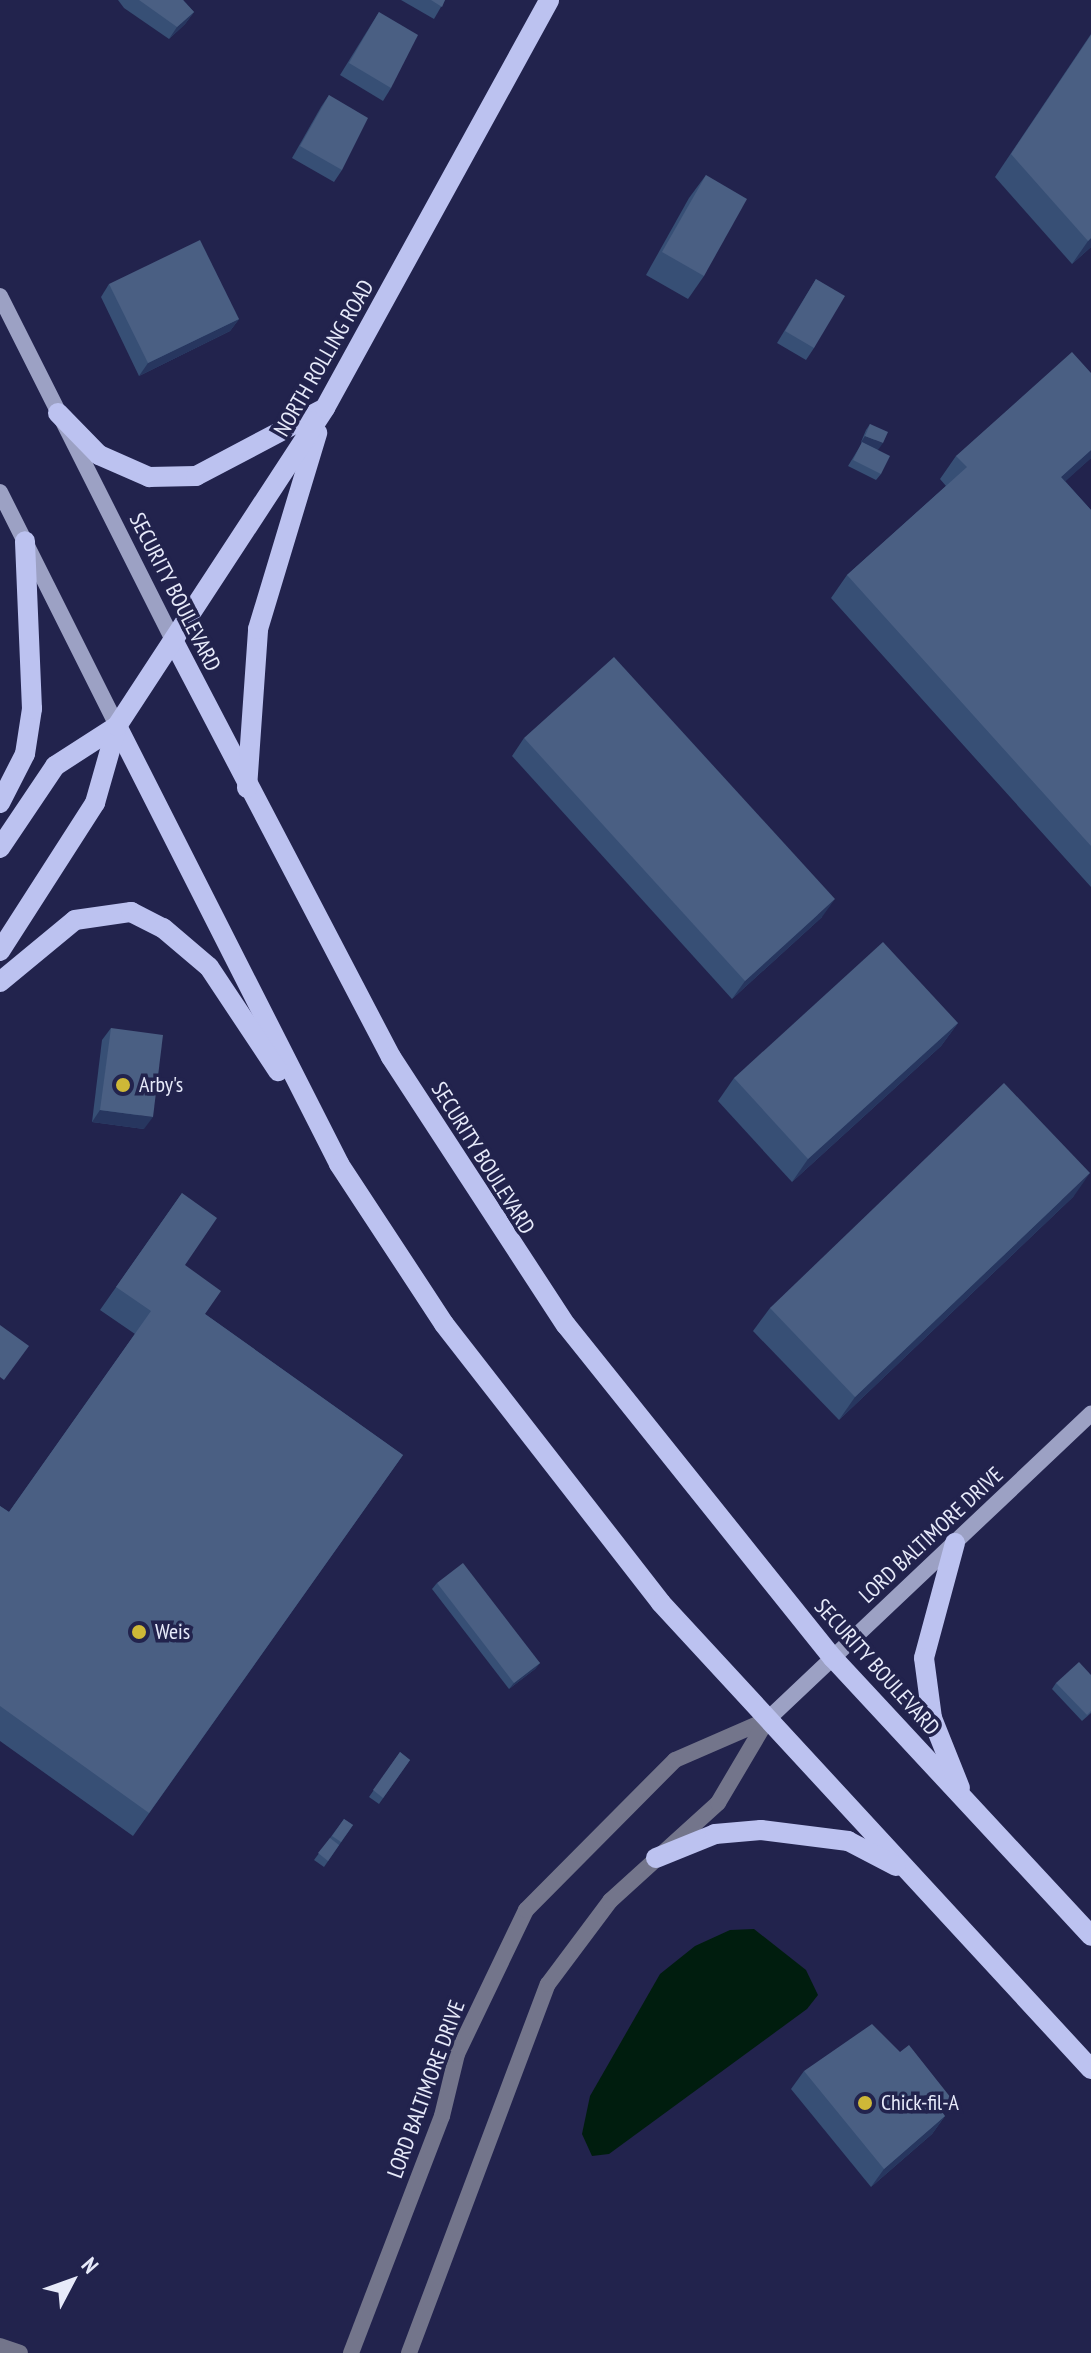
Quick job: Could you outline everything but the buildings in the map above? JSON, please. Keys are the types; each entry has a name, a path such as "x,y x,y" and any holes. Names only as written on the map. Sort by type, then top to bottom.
{"main road":[{"name":"NORTH ROLLING ROAD","path":"0,951 95,803 117,726 175,644 325,408 549,0"},
{"path":"58,413 99,455 161,477 196,476 325,408"},
{"path":"247,788 258,629 325,408"},
{"path":"0,803 25,754 32,709 25,541"},
{"name":"SECURITY BOULEVARD","path":"175,644 247,788 391,1057 494,1225 649,1435 833,1658 1091,1936"},
{"name":"NORTH ROLLING ROAD","path":"0,848 55,766 117,726"},
{"path":"117,726 339,1164"},
{"path":"0,982 75,920 131,912 163,928 209,967 444,1324 573,1496 767,1720 1091,2069"},
{"path":"955,1543 924,1658 932,1718 965,1799"},
{"path":"656,1858 715,1834 807,1831 848,1841 912,1874"}],"street":[{"name":"SECURITY BOULEVARD","path":"0,296 175,644"},
{"path":"0,492 117,726"},
{"name":"LORD BALTIMORE DRIVE","path":"409,2353 548,1984 573,1942 656,1858 718,1803 767,1720 1091,1414"},
{"name":"LORD BALTIMORE DRIVE","path":"351,2353 442,2116 457,2054 526,1910 675,1760 767,1720"},
{"path":"0,2346 20,2353"}],"shaded area":[{"path":"754,1929 806,1970 818,1995 807,2009 609,2154 592,2156 582,2134 590,2096 660,1974 695,1946 730,1930"}],"place":[{"name":"Arby's","path":"123,1085"},
{"name":"Weis","path":"139,1632"},
{"name":"Chick-fil-A","path":"865,2103"}]}
